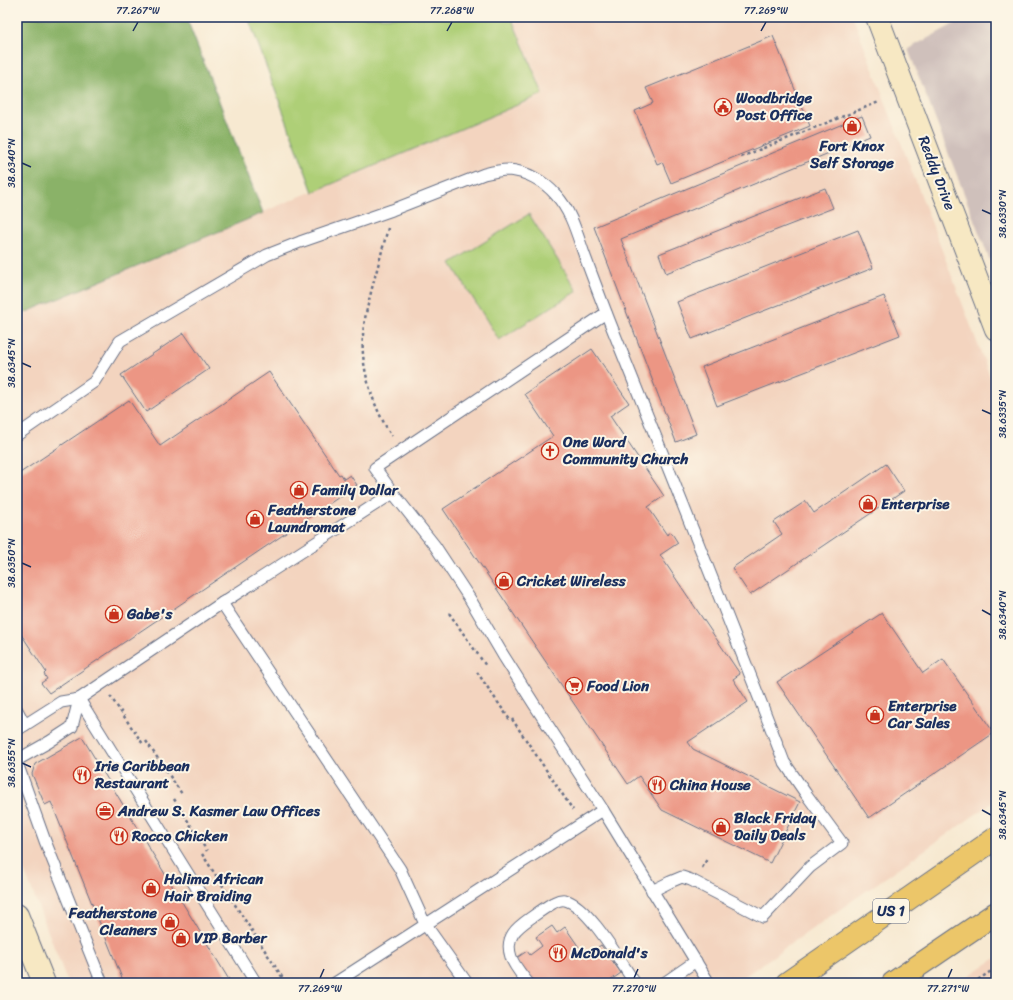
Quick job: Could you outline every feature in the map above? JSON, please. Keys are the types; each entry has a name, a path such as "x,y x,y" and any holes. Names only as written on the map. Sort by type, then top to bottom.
{"main road":[{"name":"US 1","path":"787,983 996,838"},
{"path":"893,983 996,913"}],"street":[{"name":"Reddy Drive","path":"877,17 996,329"},
{"path":"17,914 44,983"}],"lane":[{"path":"17,435 94,382 120,341 267,255 392,210 484,174 496,171 517,171 536,178 546,185 562,202 571,218 606,313 784,762 842,843 810,867 763,917 691,880 682,877 652,891"},
{"path":"606,313 375,468 440,552 534,704 603,810 709,983"},
{"path":"17,710 21,727 61,702 79,699 222,603 393,493"},
{"path":"222,603 400,869 425,924 467,983"},
{"path":"79,699 72,727 17,761 45,841 102,983"},
{"path":"79,699 256,983"},
{"path":"335,983 603,810"},
{"path":"528,983 513,962 511,956 509,948 512,935 517,928 553,903 559,900 564,900 586,914 602,934 635,983"},
{"path":"664,983 696,961"}],"path":[{"path":"741,158 879,102"},
{"path":"392,210 365,319 363,357 372,398 384,425 402,450"},
{"path":"450,613 486,666"},
{"path":"478,672 582,823"},
{"path":"102,684 143,744"},
{"path":"146,741 182,794"},
{"path":"174,799 207,851"},
{"path":"202,854 286,983"},
{"path":"973,983 996,968"}],"shaded area":[{"path":"528,17 853,17 996,392 996,800 735,983 68,983 17,852 17,316 543,94 513,23"},
{"path":"967,17 996,17 996,276 908,49"},
{"path":"996,958 996,983 957,983"}],"green space":[{"path":"17,17 186,17 263,213 17,316"},
{"path":"248,17 511,17 543,94 313,192"},
{"path":"529,214 577,291 499,340 451,263"}],"building":[{"name":"Woodbridge Post Office","path":"773,36 810,126 671,183 662,162 657,164 635,111 653,103 646,88"},
{"path":"862,116 870,136 621,239 696,434 676,442 594,227"},
{"path":"825,188 833,208 666,273 659,254"},
{"path":"858,230 873,268 692,339 677,302"},
{"path":"884,296 900,335 717,406 702,367"},
{"path":"184,333 209,369 146,412 121,375"},
{"path":"592,349 629,403 610,416 664,496 648,507 667,535 671,532 678,543 660,555 740,674 733,679 748,702 688,742 693,749 800,802 770,863 662,810 639,776 628,784 443,509 553,436 525,394"},
{"path":"269,372 339,475 341,474 344,479 350,475 357,485 49,693 41,683 47,679 44,674 46,672 17,628 17,475 129,400 160,446"},
{"path":"886,464 904,491 750,595 732,568 782,534 774,522 806,501 814,513"},
{"name":"Enterprise Car Sales","path":"882,613 923,673 943,659 994,733 869,818 777,682"},
{"path":"82,737 231,983 124,983 51,802 45,805 32,774 35,764"},
{"name":"McDonald's","path":"552,926 557,933 565,927 585,956 601,945 621,973 607,983 532,983 515,959 527,951 530,955 542,946 536,937"}],"place":[{"name":"Woodbridge Post Office","path":"723,107"},
{"name":"Fort Knox Self Storage","path":"852,126"},
{"name":"One Word Community Church","path":"550,451"},
{"name":"Family Dollar","path":"299,490"},
{"name":"Enterprise","path":"868,504"},
{"name":"Featherstone Laundromat","path":"255,519"},
{"name":"Cricket Wireless","path":"504,581"},
{"name":"Gabe's","path":"114,614"},
{"name":"Food Lion","path":"574,686"},
{"name":"Enterprise Car Sales","path":"875,715"},
{"name":"Irie Caribbean Restaurant","path":"82,775"},
{"name":"China House","path":"657,785"},
{"name":"Andrew S. Kasmer Law Offices","path":"105,811"},
{"name":"Black Friday Daily Deals","path":"721,827"},
{"name":"Rocco Chicken","path":"119,836"},
{"name":"Halima African Hair Braiding","path":"151,888"},
{"name":"Featherstone Cleaners","path":"170,922"},
{"name":"VIP Barber","path":"181,938"},
{"name":"McDonald's","path":"558,953"}]}
